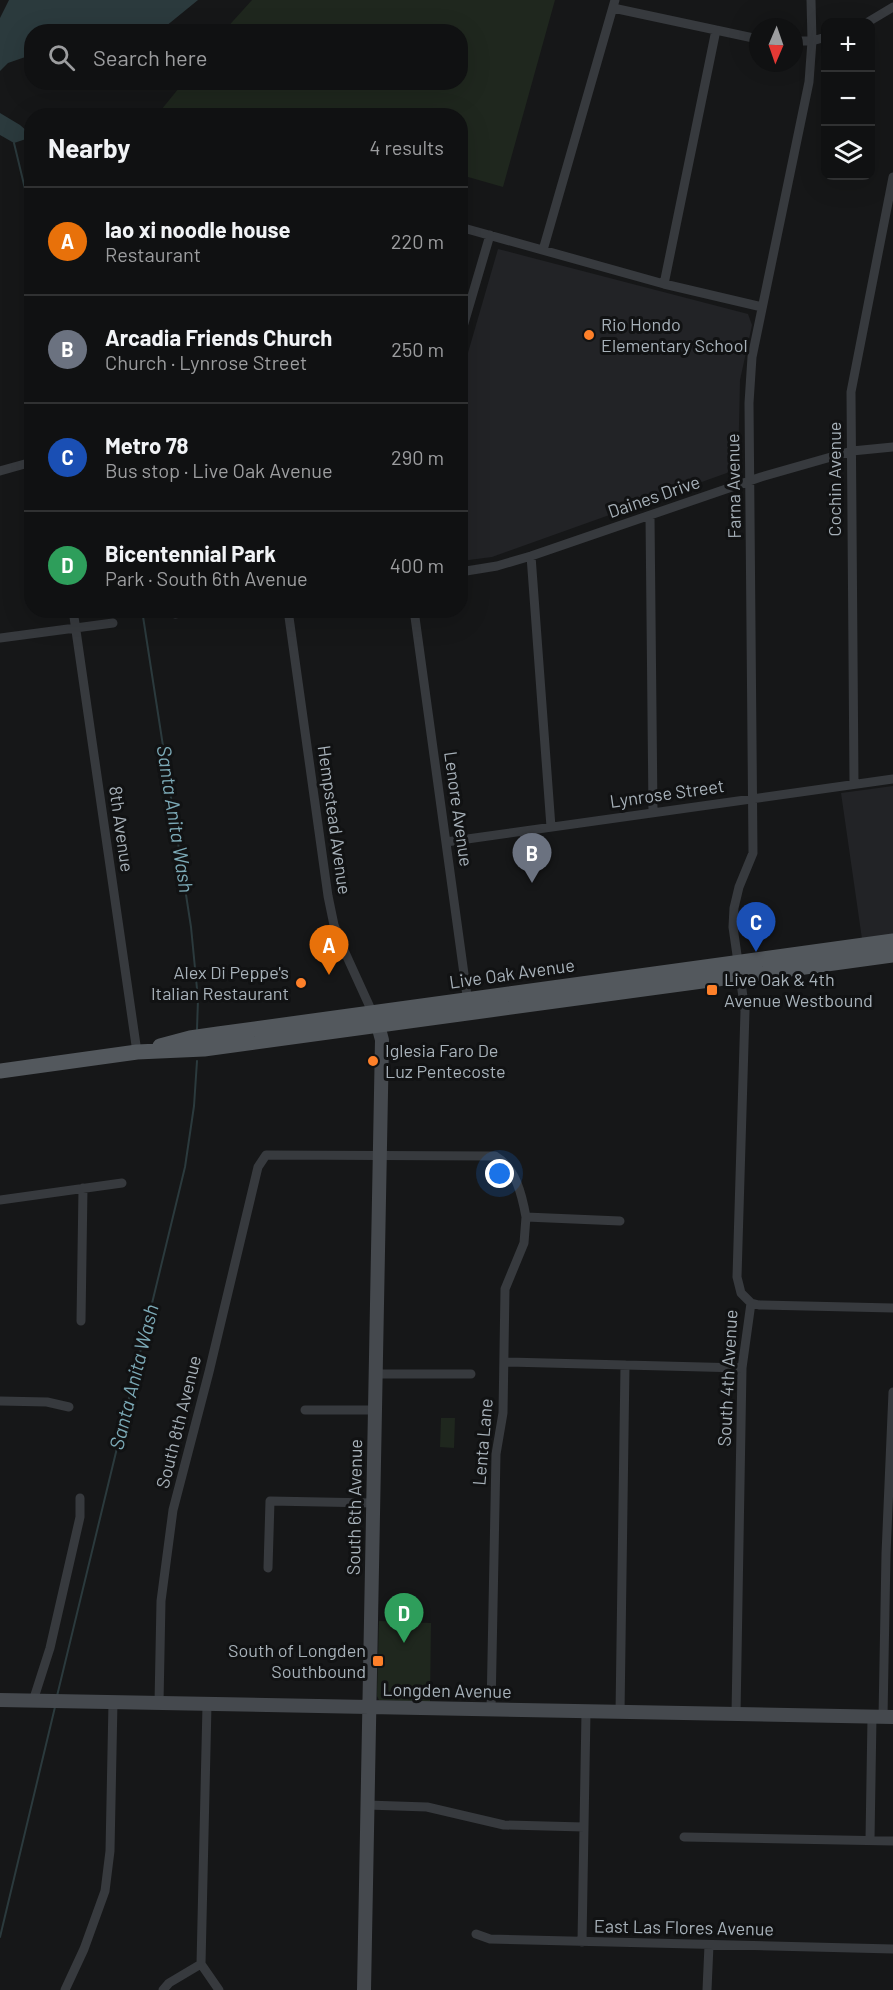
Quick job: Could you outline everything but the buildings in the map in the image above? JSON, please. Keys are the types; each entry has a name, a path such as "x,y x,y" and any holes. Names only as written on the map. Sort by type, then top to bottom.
{"main road":[{"name":"Live Oak Avenue","path":"0,1071 738,968 893,941"},
{"name":"Live Oak Avenue","path":"738,968 893,955"}],"street":[{"name":"Farna Avenue","path":"738,968 733,927 734,908 739,886 753,853 750,392 752,357 809,82 812,41 811,0"},
{"path":"543,250 614,4 749,37"},
{"path":"875,18 893,8"},
{"path":"664,284 716,30"},
{"path":"803,42 821,38"},
{"name":"Cochin Avenue","path":"854,784 851,392 893,177"},
{"path":"468,229 664,284 762,307"},
{"path":"468,310 490,235"},
{"name":"Daines Drive","path":"468,571 497,566 531,556 751,480 852,451 893,447"},
{"path":"0,471 24,464"},
{"path":"650,516 653,812"},
{"path":"531,556 551,827"},
{"name":"8th Avenue","path":"73,618 137,1053"},
{"name":"Hempstead Avenue","path":"289,618 332,915 343,948 375,1019"},
{"name":"Lenore Avenue","path":"415,618 468,1006"},
{"path":"0,638 113,623"},
{"name":"Lynrose Street","path":"446,842 893,779"},
{"name":"South 4th Avenue","path":"736,1715 742,1368 751,1303 741,1293 737,1277 745,1011 738,968"},
{"name":"South 6th Avenue","path":"364,1990 382,1036 375,1019"},
{"name":"South 8th Avenue","path":"159,1703 161,1601 173,1510 210,1372 258,1167 266,1155 379,1155"},
{"path":"379,1155 495,1156 506,1162 522,1194 526,1217 620,1221"},
{"path":"0,1200 122,1183"},
{"path":"81,1322 83,1188"},
{"name":"Lenta Lane","path":"491,1709 496,1454 503,1413 505,1289 524,1243 526,1217"},
{"path":"751,1303 893,1308"},
{"path":"504,1362 742,1368"},
{"path":"620,1713 626,1365"},
{"path":"375,1374 471,1374"},
{"path":"870,1840 882,1717 893,1392"},
{"path":"0,1401 47,1402 69,1407"},
{"path":"305,1410 375,1410"},
{"path":"33,1701 53,1637 80,1517 80,1498"},
{"path":"268,1568 270,1501 373,1503"},
{"name":"Longden Avenue","path":"0,1700 882,1717"},
{"path":"65,1990 84,1949 105,1891 110,1851 113,1702"},
{"path":"207,1705 201,1964 219,1990"},
{"path":"582,1942 586,1712"},
{"path":"367,1805 427,1806 504,1825 584,1827"},
{"path":"684,1837 893,1841"},
{"name":"East Las Flores Avenue","path":"476,1934 490,1940 893,1949"},
{"path":"707,1990 709,1945"},
{"path":"163,1990 169,1983 201,1964"}],"shaded area":[{"path":"9,0 198,0 169,24 24,24 24,57 8,63 0,71 0,18"},
{"path":"252,0 555,0 503,187 468,177 468,108 163,108 177,90 468,90 468,24 230,24"},
{"path":"0,113 24,128 24,140 14,143 0,135"},
{"path":"498,249 748,314 752,325 740,380 738,469 492,557 468,560 468,353"},
{"path":"893,786 893,935 862,939 841,793"},
{"path":"441,1418 455,1418 454,1448 440,1447"},
{"path":"379,1621 431,1623 430,1702 379,1700 377,1696"}],"waterway":[{"name":"Santa Anita Wash","path":"14,143 24,185"},
{"name":"Santa Anita Wash","path":"143,618 191,927 198,999 197,1029"},
{"name":"Santa Anita Wash","path":"57,1696 185,1167 194,1106 197,1061"},
{"name":"Santa Anita Wash","path":"0,1937 55,1707"}],"place":[{"name":"Rio Hondo Elementary School","path":"589,335"},
{"name":"Arcadia Friends Church","path":"532,883"},
{"name":"Metro 78","path":"756,952"},
{"name":"lao xi noodle house","path":"329,975"},
{"name":"Alex Di Peppe's Italian Restaurant","path":"301,983"},
{"name":"Live Oak & 4th Avenue Westbound","path":"712,990"},
{"name":"Iglesia Faro De Luz Pentecoste","path":"373,1061"},
{"name":"Bicentennial Park","path":"404,1643"},
{"name":"South of Longden Southbound","path":"378,1661"}]}
